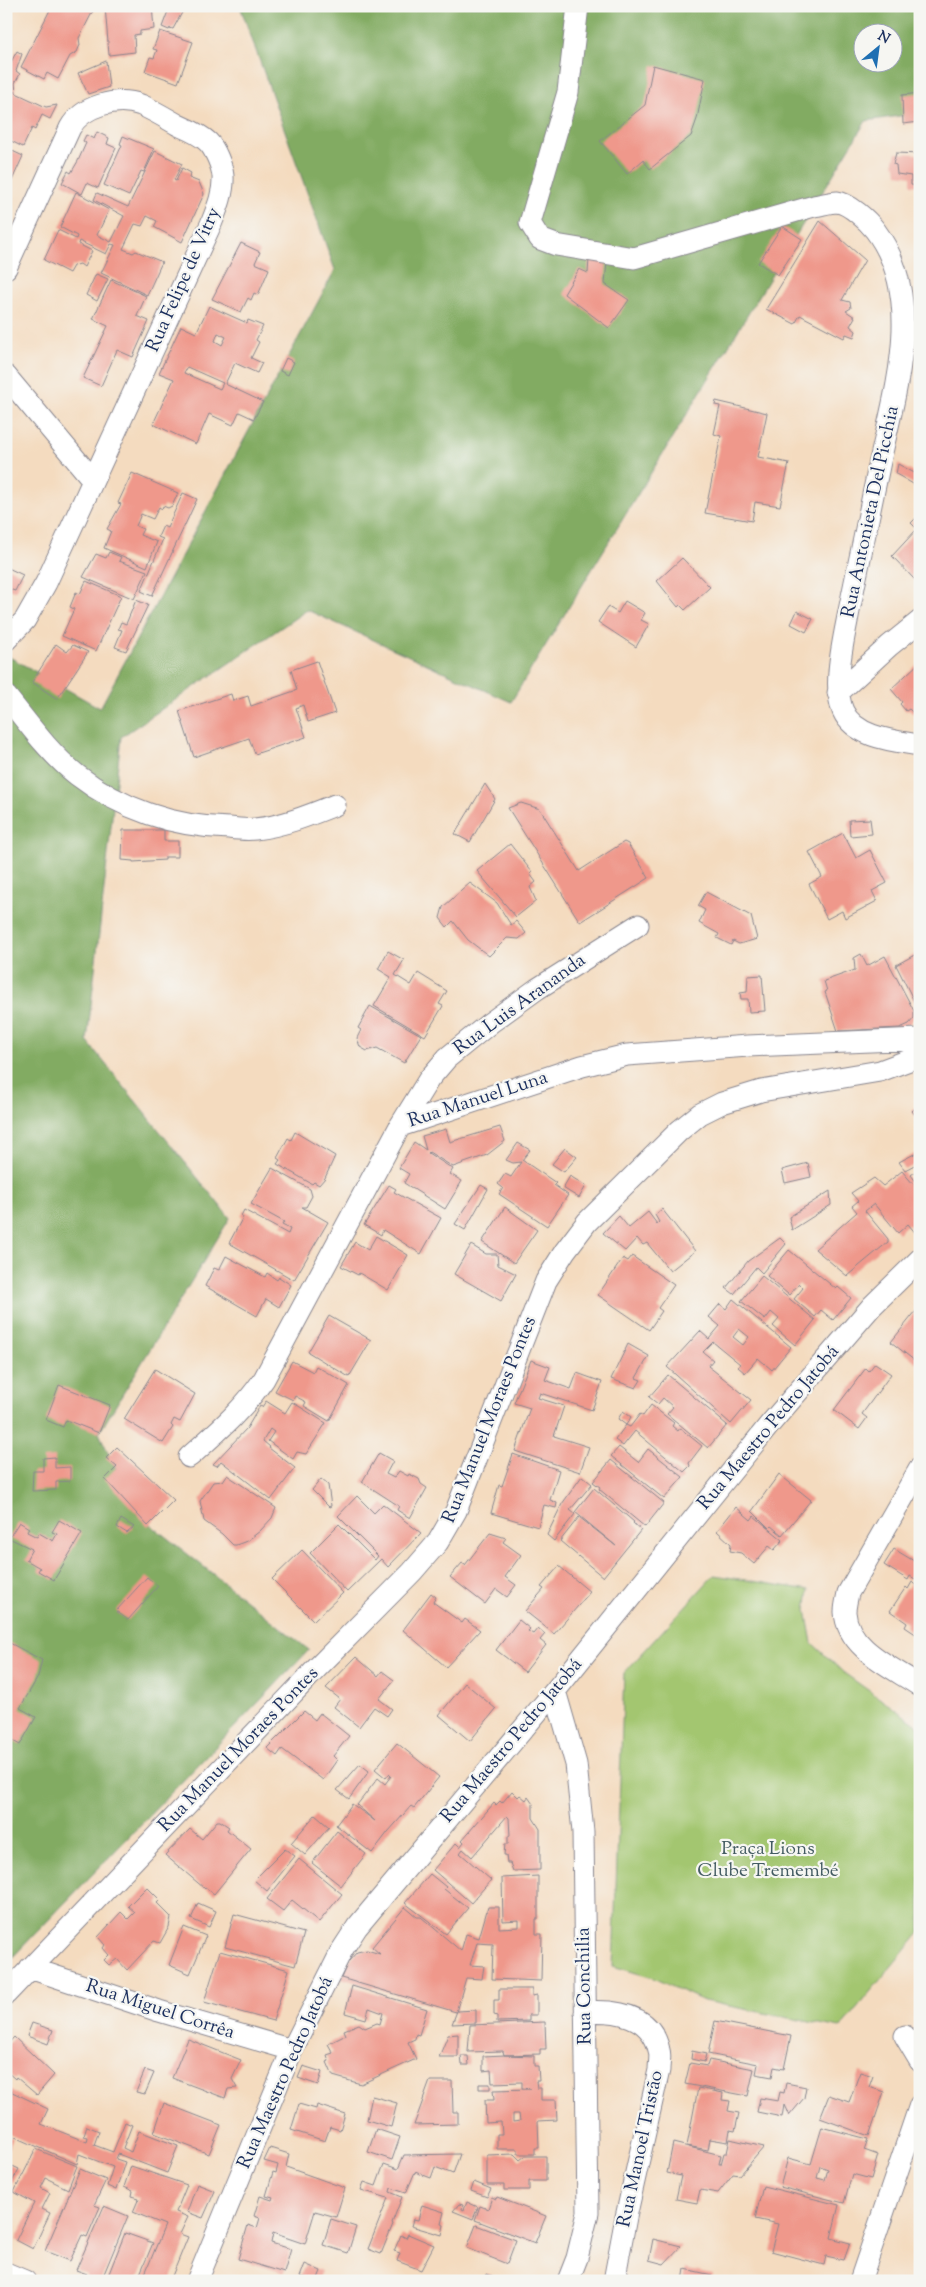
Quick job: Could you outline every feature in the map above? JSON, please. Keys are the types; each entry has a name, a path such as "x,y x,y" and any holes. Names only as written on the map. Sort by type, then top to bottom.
{"street":[{"name":"Rua Antonieta Del Picchia","path":"578,6 568,92 530,223 540,239 556,245 634,258 814,206 838,202 864,217 884,240 896,266 904,295 904,345 899,380 879,464 846,628 838,693 844,712 854,725 870,734 890,740 920,745"},
{"name":"Rua Felipe de Vitry","path":"6,268 64,140 74,122 89,109 106,104 139,104 198,135 208,142 217,156 223,176 222,194 211,224 36,603 6,640"},
{"path":"6,376 93,480"},
{"path":"838,693 889,646 920,621"},
{"path":"6,696 48,747 77,775 116,800 165,820 209,828 255,829 298,819 335,805"},
{"name":"Rua Luis Arananda","path":"400,1126 429,1079 447,1058 490,1023 537,989 638,925"},
{"name":"Rua Manuel Luna","path":"189,1457 232,1420 249,1401 264,1379 400,1126 582,1066 627,1055 748,1046 920,1039"},
{"name":"Rua Manuel Moraes Pontes","path":"6,1994 412,1572 438,1542 456,1510 546,1281 565,1251 587,1222 679,1132 700,1114 722,1103 760,1092 880,1071 920,1056"},
{"name":"Rua Maestro Pedro Jatobá","path":"196,2281 292,2050 342,1950 356,1927 555,1691 770,1424 872,1306 920,1259"},
{"path":"920,1468 848,1593 845,1612 853,1636 864,1648 920,1686"},
{"name":"Rua Conchilia","path":"555,1691 576,1764 583,1832 588,2214 577,2258 568,2281"},
{"name":"Rua Miguel Corrêa","path":"30,1968 159,2011 292,2050"},
{"name":"Rua Manoel Tristão","path":"585,2012 607,2011 623,2013 640,2021 653,2034 660,2050 659,2070 614,2281"},
{"path":"905,2036 920,2061"},
{"path":"860,2281 920,2105"},
{"path":"6,2273 25,2281"}],"green space":[{"path":"240,6 920,6 920,113 866,121 511,702 307,610 121,737 87,1041 230,1218 99,1433 137,1514 309,1650 6,1964 6,655 100,708 335,270"},
{"name":"Praça Lions Clube Tremembé","path":"714,1575 809,1590 806,1610 812,1643 844,1673 920,1727 920,1932 840,2028 704,2001 653,1978 613,1966 624,1673"}],"building":[{"path":"52,6 89,6 94,9 79,38 80,45 77,52 70,56 58,79 47,73 44,79 21,67"},
{"path":"105,6 152,6 154,29 140,31 140,34 134,35 135,52 109,55"},
{"path":"170,6 182,6 184,9 173,29 170,28 169,30 162,27"},
{"path":"160,31 193,42 178,83 145,71 150,57 154,58 157,50 153,49"},
{"path":"17,51 22,54 16,71 20,74 15,83 16,93 46,107 57,105 50,119 42,115 35,130 32,128 23,147 11,141 10,143 6,141 6,71"},
{"path":"106,61 109,87 88,94 78,73"},
{"path":"653,65 705,79 697,119 691,136 650,169 643,160 627,174 600,141 645,105"},
{"path":"920,93 920,122 903,124 902,95"},
{"path":"97,132 109,138 107,144 116,148 98,188 87,183 82,194 62,183 68,171 71,173 78,161 86,143 83,141 86,135 94,139"},
{"path":"123,136 154,149 144,172 141,171 129,196 104,185 122,145 120,144"},
{"path":"6,148 23,156 9,187 6,186"},
{"path":"155,151 182,164 174,180 176,181 182,168 191,173 189,178 199,182 204,194 182,242 154,227 157,221 147,216 142,226 135,224 123,249 133,253 136,251 162,262 147,295 101,273 115,245 111,244 106,254 79,241 78,244 92,251 84,267 80,264 73,266 69,273 44,260 58,230 76,239 77,236 60,227 76,192 109,210 97,235 111,242 124,216 94,200 97,193 128,207"},
{"path":"896,153 920,154 920,186 911,185 911,176 897,174 896,165 893,164"},
{"path":"820,221 865,260 842,300 850,302 851,308 846,311 855,317 850,326 856,331 854,337 846,334 844,338 800,315 795,324 766,309"},
{"path":"782,226 802,239 778,275 758,263"},
{"path":"241,243 260,252 255,263 269,269 258,295 254,293 251,300 248,298 241,312 212,299"},
{"path":"589,259 607,261 605,284 629,300 609,328 564,294 579,269 588,273"},
{"path":"96,274 108,279 97,301 86,295"},
{"path":"111,280 146,296 137,316 149,321 133,357 117,350 101,386 83,378 108,326 93,319"},
{"path":"209,306 247,323 248,320 263,326 256,340 259,342 251,358 262,363 257,373 235,363 225,384 263,402 254,419 239,412 233,425 209,414 196,444 153,424 174,379 159,373 181,326 196,333","holes":["218,333 226,337 222,345 215,341","187,367 223,383 220,389 184,373"]},
{"path":"286,358 294,362 288,375 280,371"},
{"path":"716,401 767,413 758,457 789,463 780,506 755,502 752,521 705,513 721,436 714,434 720,406 715,405"},
{"path":"898,464 920,476 920,488 896,474"},
{"path":"132,473 178,493 172,506 168,508 163,506 162,509 159,507 153,519 141,514 136,526 143,529 140,535 157,542 147,567 104,548 111,531 107,529 121,504 118,503"},
{"path":"183,493 197,499 152,596 141,591 163,539 158,537 163,526 167,528"},
{"path":"920,514 920,578 916,581 892,556 917,529 911,523"},
{"path":"109,552 121,557 119,561 147,571 134,599 83,577 96,554 106,558"},
{"path":"682,558 710,587 685,610 680,605 678,607 657,581"},
{"path":"6,567 23,575 15,591 6,588"},
{"path":"86,581 121,596 96,651 62,636 74,609 70,607 76,592 80,594"},
{"path":"136,600 148,605 126,651 115,647 122,630 118,629 121,622 126,624"},
{"path":"625,601 645,613 641,620 649,624 636,647 598,622 608,607 618,613"},
{"path":"797,611 813,619 806,632 791,624"},
{"path":"56,644 67,652 73,645 88,652 57,699 32,682"},
{"path":"317,661 335,713 308,722 303,705 296,708 306,737 255,754 249,738 194,757 179,711 231,694 233,701 248,696 251,706 297,690 291,670"},
{"path":"920,662 920,719 909,709 906,711 900,704 902,702 891,689"},
{"path":"485,784 495,799 470,842 455,834"},
{"path":"521,803 540,809 579,871 624,842 628,844 649,878 580,922 508,808"},
{"path":"870,819 872,834 850,836 849,820"},
{"path":"123,830 164,830 164,841 178,841 178,857 165,857 165,860 133,862 122,860"},
{"path":"843,833 856,858 870,850 887,883 872,891 877,901 845,918 842,911 827,919 809,884 822,877 809,852"},
{"path":"510,844 532,872 530,874 536,882 530,887 536,901 516,917 477,871"},
{"path":"470,883 497,903 511,925 516,921 526,933 519,939 507,938 489,956 468,940 453,921 447,927 440,918 443,907"},
{"path":"706,892 751,916 757,939 739,944 733,941 731,945 717,938 719,934 699,923 705,910 698,906"},
{"path":"388,951 404,960 395,975 411,985 418,973 447,991 439,1004 443,1006 425,1036 374,1006 391,977 378,969"},
{"path":"920,952 920,1008 918,1009 896,965"},
{"path":"861,954 867,966 885,956 914,1011 914,1018 909,1024 900,1028 838,1031 825,992 827,991 824,981 855,970 854,958"},
{"path":"762,975 765,1011 749,1012 748,999 741,999 740,993 747,992 748,976"},
{"path":"370,1006 421,1035 404,1063 377,1048 367,1051 360,1047 357,1038 361,1030 358,1028"},
{"path":"920,1104 920,1121 912,1111"},
{"path":"500,1127 505,1141 487,1155 453,1167 428,1153 453,1169 450,1174 462,1181 445,1209 404,1183 409,1174 399,1168 414,1142 426,1150 422,1136 446,1129 450,1142"},
{"path":"295,1132 335,1156 325,1178 319,1185 314,1182 312,1184 277,1164 280,1160 277,1158 288,1138 291,1140"},
{"path":"518,1143 530,1150 522,1160 556,1183 554,1185 568,1195 547,1226 499,1194 503,1188 498,1184 505,1174 511,1177 521,1162 513,1163 506,1160"},
{"path":"565,1148 577,1157 564,1172 552,1164"},
{"path":"920,1151 920,1162 905,1170 899,1162"},
{"path":"808,1163 811,1177 785,1183 782,1170"},
{"path":"272,1168 310,1189 312,1196 306,1207 302,1207 328,1222 294,1280 229,1243 243,1217 241,1216 244,1210 288,1234 290,1229 282,1225 284,1222 251,1204"},
{"path":"920,1168 920,1187 911,1175"},
{"path":"902,1171 920,1192 920,1235 918,1236 908,1224 898,1233 874,1204 865,1211 888,1239 888,1242 847,1276 815,1249 857,1212 852,1206 858,1201 851,1193 874,1178 883,1186"},
{"path":"570,1176 586,1186 579,1198 563,1188"},
{"path":"389,1185 396,1189 394,1192 441,1218 421,1254 383,1230 381,1235 364,1225"},
{"path":"481,1185 488,1189 465,1230 455,1224"},
{"path":"830,1191 831,1205 792,1230 789,1217"},
{"path":"505,1207 537,1230 514,1263 482,1242"},
{"path":"662,1209 695,1251 670,1271 647,1243 643,1245 637,1238 625,1251 603,1233 619,1216 629,1228 648,1212 657,1224 659,1222 655,1215"},
{"path":"376,1236 408,1255 388,1290 359,1273 358,1275 341,1266 355,1242 368,1250"},
{"path":"780,1238 786,1244 762,1273 756,1267 734,1294 726,1288 748,1261"},
{"path":"471,1245 486,1254 497,1254 498,1265 516,1274 501,1301 454,1274"},
{"path":"789,1250 836,1289 838,1287 851,1298 833,1320 821,1310 815,1317 794,1299 803,1288 799,1284 789,1295 767,1276"},
{"path":"226,1256 265,1277 267,1273 277,1280 279,1277 291,1285 279,1307 266,1299 257,1316 205,1286 214,1268 219,1270"},
{"path":"632,1256 674,1285 658,1308 662,1311 649,1330 598,1295 623,1258 628,1261"},
{"path":"762,1276 815,1320 795,1345 773,1326 779,1319 771,1312 765,1320 741,1301"},
{"path":"733,1299 791,1347 772,1370 758,1358 745,1373 738,1367 740,1364 713,1342 703,1352 713,1360 708,1366 751,1400 731,1424 667,1367 700,1331 709,1339 720,1326 709,1317 720,1304 726,1309","holes":["739,1329 749,1337 743,1345 733,1337"]},
{"path":"920,1306 920,1365 891,1342"},
{"path":"329,1316 371,1340 349,1377 308,1352"},
{"path":"628,1344 649,1356 636,1378 641,1380 636,1388 611,1379"},
{"path":"531,1360 550,1367 545,1380 571,1389 577,1373 602,1382 592,1410 540,1393 538,1398 564,1406 554,1436 589,1447 580,1472 515,1451 530,1408 514,1403"},
{"path":"292,1361 313,1372 316,1366 349,1385 329,1421 304,1406 306,1402 295,1396 293,1400 275,1391"},
{"path":"875,1363 891,1374 862,1414 867,1418 859,1429 834,1410 866,1368 869,1371"},
{"path":"155,1369 195,1394 180,1422 174,1419 171,1425 173,1427 163,1443 124,1419"},
{"path":"668,1375 727,1425 708,1448 667,1414 673,1407 663,1398 658,1404 649,1397"},
{"path":"59,1385 110,1405 99,1433 66,1420 63,1427 46,1420"},
{"path":"266,1401 285,1413 292,1402 326,1423 306,1454 297,1452 293,1459 268,1441 274,1432 270,1429 263,1441 295,1468 271,1500 221,1461 217,1466 213,1464 247,1428 260,1406 262,1407"},
{"path":"651,1405 674,1423 672,1426 678,1431 680,1428 702,1446 689,1463 690,1466 684,1472 635,1431 623,1446 615,1440 626,1425 630,1427 640,1414 643,1416"},
{"path":"623,1411 631,1417 626,1425 618,1419"},
{"path":"117,1447 174,1500 148,1526 105,1479 117,1467 106,1458"},
{"path":"619,1447 638,1462 648,1449 683,1477 664,1499 611,1456"},
{"path":"379,1453 393,1461 386,1474 394,1478 399,1471 408,1476 409,1474 419,1479 421,1484 427,1488 410,1518 397,1510 399,1506 362,1482"},
{"path":"513,1454 559,1470 550,1500 557,1503 556,1508 544,1505 538,1527 491,1513 499,1485 502,1486"},
{"path":"55,1457 55,1468 70,1467 70,1481 56,1482 56,1490 32,1491 33,1471 43,1471 43,1458"},
{"path":"611,1460 664,1503 645,1527 593,1482"},
{"path":"779,1474 811,1500 782,1535 771,1526 769,1528 752,1511"},
{"path":"227,1475 276,1508 272,1518 260,1531 247,1541 236,1545 233,1545 204,1521 200,1501 213,1482 223,1481"},
{"path":"582,1476 592,1484 570,1510 575,1514 554,1541 547,1535 562,1504"},
{"path":"321,1479 328,1485 331,1506 329,1507 312,1490"},
{"path":"594,1488 641,1530 603,1577 560,1541 579,1517 616,1546 575,1512"},
{"path":"357,1496 374,1513 383,1504 421,1533 388,1567 381,1559 347,1592 310,1553 339,1524 375,1560 378,1556 338,1516"},
{"path":"736,1507 751,1520 754,1516 783,1540 774,1550 769,1546 754,1564 741,1553 730,1551 731,1544 717,1531"},
{"path":"121,1519 134,1527 127,1533 117,1527"},
{"path":"59,1520 82,1533 54,1580 38,1571 40,1568 26,1560 32,1549 9,1538 19,1522 29,1528 27,1532 37,1537 39,1533 53,1541 57,1534 52,1532"},
{"path":"490,1533 506,1538 503,1542 521,1555 505,1577 516,1585 507,1597 496,1589 485,1604 450,1577 462,1563 465,1565"},
{"path":"894,1549 914,1561 916,1558 920,1560 920,1582 910,1576 908,1580 884,1565"},
{"path":"302,1550 343,1593 314,1621 272,1579"},
{"path":"559,1566 590,1592 554,1634 525,1611 544,1589 541,1587"},
{"path":"147,1577 158,1586 128,1620 116,1611"},
{"path":"912,1582 920,1587 920,1637 905,1627 907,1623 890,1611 906,1587 908,1589"},
{"path":"431,1593 436,1597 433,1602 462,1623 465,1619 480,1630 446,1667 403,1630"},
{"path":"519,1620 533,1634 538,1628 545,1634 540,1640 546,1645 525,1672 496,1650"},
{"path":"6,1641 42,1660 38,1677 20,1708 36,1717 20,1745 6,1737"},
{"path":"356,1657 378,1676 382,1671 394,1680 379,1699 392,1709 387,1716 374,1707 359,1727 334,1707 340,1699 326,1688"},
{"path":"465,1683 496,1709 470,1741 439,1715"},
{"path":"304,1711 315,1720 320,1713 349,1736 333,1756 337,1760 323,1780 282,1749 277,1756 267,1748"},
{"path":"397,1743 439,1777 414,1808 411,1806 388,1832 372,1853 336,1825 352,1804 375,1821 357,1805 378,1778 385,1784 391,1776 389,1774 386,1778 375,1769"},
{"path":"360,1764 369,1771 349,1799 337,1790"},
{"path":"512,1791 518,1797 520,1795 526,1800 528,1797 533,1804 533,1818 540,1829 540,1870 513,1871 510,1863 507,1863 506,1855 504,1855 505,1844 508,1844 508,1836 510,1836 509,1818 507,1816 472,1857 463,1849 460,1853 491,1880 471,1903 433,1870 456,1843 460,1847 464,1842 462,1840 494,1803 496,1805 500,1801 502,1803"},
{"path":"315,1815 329,1827 305,1855 291,1843"},
{"path":"217,1821 229,1827 227,1830 251,1849 214,1894 204,1888 165,1855 190,1829 202,1839"},
{"path":"337,1831 366,1854 341,1886 312,1863"},
{"path":"285,1849 295,1856 267,1891 254,1880"},
{"path":"299,1859 342,1894 319,1922 292,1900 283,1911 267,1899"},
{"path":"430,1874 446,1887 444,1889 468,1908 446,1934 405,1903"},
{"path":"538,1876 536,1934 542,1934 541,1981 492,1979 493,1944 477,1943 470,1965 484,1966 482,1979 466,1978 456,2012 341,1978 348,1962 357,1952 367,1950 380,1954 372,1947 405,1907 417,1917 421,1917 461,1951 466,1934 479,1938 488,1907 499,1907 499,1928 519,1927 519,1920 503,1921 502,1878"},
{"path":"147,1887 160,1900 157,1903 171,1917 169,1927 160,1943 154,1941 127,1970 117,1959 109,1965 104,1960 109,1955 103,1948 105,1945 98,1937 121,1912 128,1919 135,1912 128,1906"},
{"path":"198,1903 216,1911 209,1927 191,1919"},
{"path":"234,1914 304,1933 295,1966 225,1947"},
{"path":"184,1927 206,1936 190,1974 169,1965"},
{"path":"220,1951 289,1970 273,2021 204,2002"},
{"path":"352,1986 427,2009 419,2035 416,2034 415,2039 408,2042 416,2059 361,2084 333,2076 327,2062 329,2061 327,2055 333,2053 328,2044 346,2035 344,2030 359,2024 365,2028 377,2023 380,2024 383,2013 369,2008 366,2019 345,2013"},
{"path":"499,1989 532,1989 532,1996 537,1995 537,2015 529,2015 529,2021 497,2022 497,2016 494,2015 494,2000 499,2000"},
{"path":"476,2010 476,2023 452,2024 457,2011"},
{"path":"715,2021 791,2036 784,2069 774,2067 772,2077 756,2074 758,2064 708,2054"},
{"path":"545,2022 546,2049 540,2049 540,2054 504,2055 503,2051 468,2052 470,2025"},
{"path":"32,2023 53,2030 48,2044 27,2036"},
{"path":"458,2034 458,2057 439,2057 448,2035"},
{"path":"14,2037 54,2075 37,2095 6,2071 6,2046"},
{"path":"188,2039 241,2060 232,2079 237,2088 228,2089 225,2098 172,2078"},
{"path":"692,2051 706,2054 704,2062 691,2059"},
{"path":"461,2056 468,2056 469,2065 462,2065"},
{"path":"483,2056 534,2056 534,2066 538,2066 539,2081 536,2081 537,2088 541,2088 541,2100 556,2100 557,2120 538,2121 539,2148 535,2148 535,2154 518,2154 518,2149 497,2149 497,2134 502,2134 501,2122 486,2123 485,2100 494,2100 493,2090 531,2089 522,2088 522,2082 492,2083 491,2070 483,2071","holes":["513,2114 519,2114 520,2121 513,2122"]},
{"path":"709,2060 754,2069 748,2096 685,2084 690,2063 707,2066"},
{"path":"303,2066 322,2072 318,2085 298,2078"},
{"path":"145,2070 154,2073 145,2094 136,2092"},
{"path":"860,2072 873,2076 869,2087 884,2092 869,2136 820,2118 829,2095 849,2102"},
{"path":"430,2081 452,2081 453,2112 458,2112 458,2124 414,2125"},
{"path":"786,2083 806,2087 804,2098 789,2116 784,2105 782,2117 757,2112 760,2098 778,2101 780,2092 784,2093"},
{"path":"479,2084 490,2084 490,2089 479,2089"},
{"path":"698,2088 723,2093 722,2100 730,2101 728,2111 739,2113 735,2131 730,2130 728,2142 710,2139 708,2150 687,2146"},
{"path":"6,2089 48,2109 41,2124 87,2142 88,2137 84,2136 87,2126 99,2131 94,2145 113,2152 125,2122 132,2125 123,2148 131,2152 139,2131 178,2146 167,2173 118,2154 116,2159 125,2162 116,2190 107,2186 113,2167 79,2154 77,2164 6,2133"},
{"path":"372,2096 397,2103 391,2127 367,2120"},
{"path":"164,2103 221,2125 209,2154 154,2133"},
{"path":"299,2104 316,2109 317,2105 345,2114 340,2130 330,2127 325,2141 291,2130"},
{"path":"822,2127 868,2139 864,2150 878,2155 871,2179 852,2174 844,2203 780,2187 788,2158 811,2164","holes":["820,2166 828,2169 825,2180 817,2178"]},
{"path":"376,2129 400,2137 392,2160 368,2152"},
{"path":"6,2137 13,2139 6,2153"},
{"path":"730,2139 764,2147 740,2175 733,2174 718,2193 700,2190 697,2203 676,2199 681,2176 667,2173 673,2143 721,2155 719,2164 721,2164 724,2153 727,2153"},
{"path":"270,2148 289,2154 286,2167 345,2188 336,2217 315,2211 305,2244 273,2233 271,2243 291,2249 284,2273 238,2259 248,2225 257,2228 260,2218 254,2216 260,2196 272,2200 273,2198 266,2196 273,2172 276,2173 278,2165 264,2161"},
{"path":"36,2149 77,2166 68,2189 46,2178 41,2188 50,2193 42,2209 50,2213 33,2249 16,2240 34,2203 14,2192"},
{"path":"460,2154 453,2174 435,2167 431,2178 415,2172 406,2193 391,2188 390,2192 402,2197 393,2224 381,2254 368,2249 388,2198 361,2190 364,2182 376,2186 384,2164 398,2169 404,2155"},
{"path":"514,2154 520,2160 525,2156 546,2156 546,2181 529,2181 529,2190 504,2190 504,2185 487,2185 487,2155"},
{"path":"6,2163 19,2169 6,2193"},
{"path":"131,2166 187,2185 176,2212 188,2217 180,2234 188,2237 170,2281 142,2281 165,2225 133,2212 139,2198 132,2196 133,2191 124,2187"},
{"path":"80,2169 106,2180 94,2205 100,2207 87,2237 82,2235 70,2261 45,2251"},
{"path":"474,2182 491,2189 487,2197 471,2191"},
{"path":"197,2184 215,2191 203,2218 187,2212"},
{"path":"763,2186 839,2205 831,2238 850,2243 844,2260 826,2256 824,2265 771,2251 778,2224 755,2219"},
{"path":"492,2197 496,2199 497,2197 546,2216 535,2243 475,2220 480,2206 488,2209"},
{"path":"467,2202 478,2207 473,2219 453,2211 459,2204 463,2205 462,2209 464,2210"},
{"path":"422,2205 444,2212 441,2224 444,2225 442,2235 411,2226 413,2219 418,2220"},
{"path":"104,2206 128,2216 101,2281 84,2281 87,2274 76,2270"},
{"path":"331,2219 356,2227 348,2253 323,2245"},
{"path":"476,2225 516,2240 507,2264 467,2248"},
{"path":"125,2233 153,2243 137,2281 106,2281"},
{"path":"408,2234 434,2245 421,2270 397,2261 400,2253 394,2251 401,2235 406,2238"},
{"path":"653,2239 681,2246 664,2264 649,2260"},
{"path":"305,2264 321,2271 317,2281 300,2277"},
{"path":"685,2269 712,2275 711,2278 722,2281 683,2281"},
{"path":"487,2274 504,2281 485,2281"}]}
